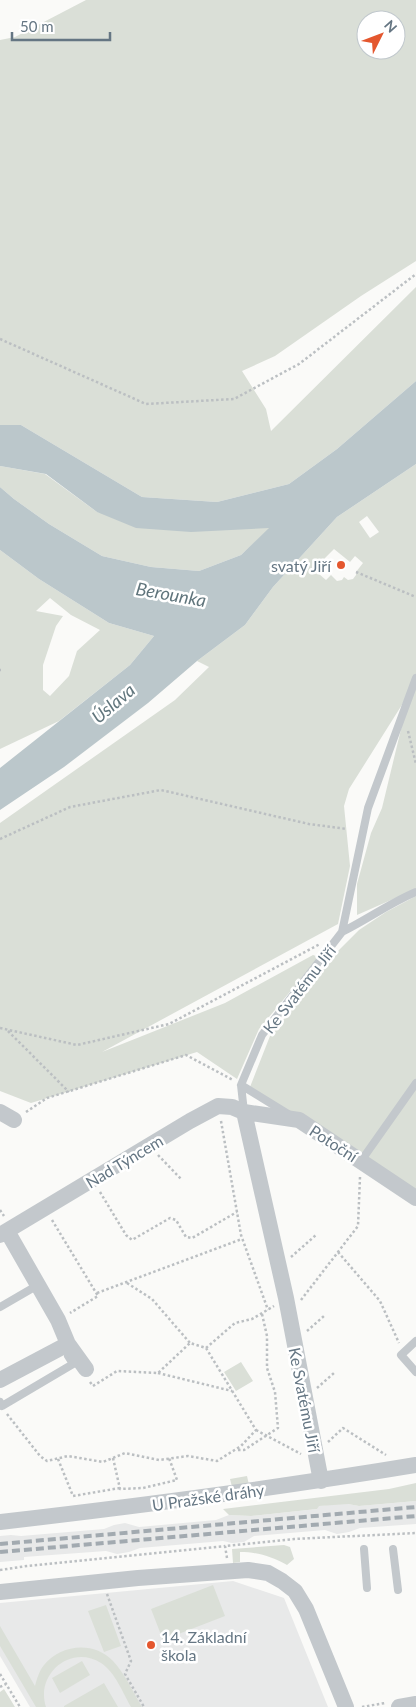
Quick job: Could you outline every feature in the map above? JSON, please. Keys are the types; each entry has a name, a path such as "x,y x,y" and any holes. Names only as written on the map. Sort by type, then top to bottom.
{"street":[{"path":"218,1106 232,1107 244,1112"},
{"name":"Nad Týncem","path":"86,1369 65,1345 58,1320 4,1233 218,1106"},
{"name":"Potoční","path":"244,1112 299,1120 416,1198"},
{"name":"Ke Svatému Jiří","path":"244,1112 287,1306 321,1481"},
{"path":"0,1380 65,1345"},
{"name":"U Pražské dráhy","path":"0,1522 162,1504 410,1466"},
{"path":"0,1592 230,1571 248,1570 268,1574 282,1581 294,1591 306,1609 346,1707"},
{"path":"398,1707 416,1704"}],"lane":[{"name":"Ke Svatému Jiří","path":"244,1112 241,1085 262,1035 342,932 368,808 416,678"},
{"path":"342,932 393,902 416,892"},
{"path":"361,1161 416,1083"},
{"path":"241,1085 299,1120"},
{"path":"0,1308 38,1285"},
{"path":"416,1341 401,1355 416,1372"},
{"path":"1,1404 73,1364 65,1345"},
{"path":"364,1549 367,1588"},
{"path":"393,1549 398,1590"}],"path":[{"path":"0,339 146,404 234,399 299,364 416,274"},
{"path":"356,572 416,598"},
{"path":"404,710 416,764"},
{"path":"0,839 70,807 161,790 309,824 346,829"},
{"path":"0,1028 77,1045 169,1024 321,943"},
{"path":"8,1030 69,1092"},
{"path":"7,1116 48,1098 186,1055 241,1085"},
{"path":"218,1106 242,1238 268,1310"},
{"path":"156,1154 181,1180"},
{"path":"206,1348 236,1323 268,1310 287,1306 338,1252 358,1226 361,1161"},
{"path":"98,1189 126,1235 132,1240 170,1218 176,1220 186,1237 192,1238 237,1212"},
{"path":"52,1219 97,1294"},
{"path":"279,1268 316,1235"},
{"path":"58,1320 98,1296 97,1294 242,1238"},
{"path":"338,1252 380,1301 404,1353"},
{"path":"127,1283 152,1299 190,1343 206,1348 256,1430 317,1462"},
{"path":"236,1450 244,1450 278,1428 275,1392 267,1368 267,1336 262,1314"},
{"path":"294,1342 324,1316"},
{"path":"158,1373 190,1343"},
{"path":"86,1369 83,1375 93,1386 117,1370 158,1373 233,1392"},
{"path":"305,1399 334,1373"},
{"path":"1,1404 40,1456 47,1461 68,1456 103,1462 125,1453 159,1460 188,1456 217,1461 236,1450 256,1430"},
{"path":"343,1428 410,1466"},
{"path":"113,1458 120,1488"},
{"path":"58,1459 73,1496 120,1488 143,1488 177,1480 169,1458"},
{"path":"0,1570 298,1539 416,1533"},
{"path":"225,1546 230,1571"},
{"path":"106,1592 132,1661 125,1674 144,1707"},
{"path":"0,1674 20,1707"},
{"path":"0,1687 6,1684"}],"shaded area":[{"path":"86,0 416,0 416,261 361,296 275,356 242,371 266,409 271,431 416,287 416,381 337,449 289,484 217,502 142,497 21,425 0,425 0,40 15,37"},
{"path":"416,464 416,889 357,915 357,884 371,833 382,808 410,692 349,789 344,806 350,866 338,924 102,1052 225,1003 313,955 319,957 259,1029 237,1079 197,1052 31,1103 0,1091 0,823 175,700 209,667 197,661 245,625 273,587 337,517","holes":["367,516 379,532 370,538 359,522","334,549 350,562 355,556 363,563 353,579 348,580 344,577 342,580 337,581 331,575 326,580 319,574 318,568 321,566 319,564"]},
{"path":"0,466 45,474 97,512 247,528 270,528 241,555 199,571 151,567 102,556 49,524 0,487"},
{"path":"0,550 39,579 109,623 154,636 130,665 59,721 0,749","holes":["50,598 71,615 100,630 77,651 69,676 50,696 43,690 43,665 56,626 63,616 36,611"]},
{"path":"416,896 416,1195 250,1087 270,1036 339,950 359,930 386,912"},
{"path":"241,1362 253,1381 236,1391 224,1372"},
{"path":"247,1476 249,1485 232,1487 230,1479"},
{"path":"416,1483 416,1501 359,1506 348,1504 319,1506 317,1509 251,1516 229,1515 223,1509 389,1489"},
{"path":"416,1501 416,1524 360,1528 337,1534 325,1530 254,1536 244,1542 232,1543 223,1541 140,1548 117,1554 106,1551 24,1557 24,1560 0,1562 0,1536 104,1529 125,1523 139,1527 216,1520 229,1515 251,1516 317,1509 318,1506 336,1504 359,1506"},
{"path":"284,1545 290,1547 294,1559 287,1565 265,1555 247,1552 240,1552 240,1562 233,1563 232,1549"},
{"name":"14. Základní škola","path":"233,1581 284,1598 328,1707 30,1707 0,1656 0,1603"},
{"path":"213,1585 225,1616 163,1640 151,1609"},
{"path":"106,1605 121,1646 104,1652 88,1611"},
{"path":"0,1626 35,1686 38,1675 51,1658 68,1649 87,1648 97,1650 113,1661 125,1677 142,1707 131,1707 115,1677 101,1663 90,1658 78,1657 58,1666 51,1674 46,1684 44,1695 46,1707 36,1707 0,1646"},
{"path":"82,1661 90,1675 60,1693 52,1678"},
{"path":"104,1683 118,1707 64,1707 64,1706"},
{"path":"4,1689 15,1707 0,1707 0,1692"}],"water":[{"path":"416,381 416,464 337,517 273,587 245,625 64,767 0,810 0,768 130,665 154,636 109,623 39,579 0,550 0,487 49,524 102,556 151,567 199,571 241,555 269,528 191,532 136,528 97,512 46,474 0,466 0,425 21,425 142,497 217,502 289,484 337,449"}],"railway":[{"path":"0,1544 416,1507"},
{"path":"0,1552 416,1516"}],"place":[{"name":"svatý Jiří","path":"341,565"},
{"name":"14. Základní škola","path":"151,1645"}],"water label":[{"name":"Berounka","path":"171,594"},
{"name":"Úslava","path":"113,703"}]}
